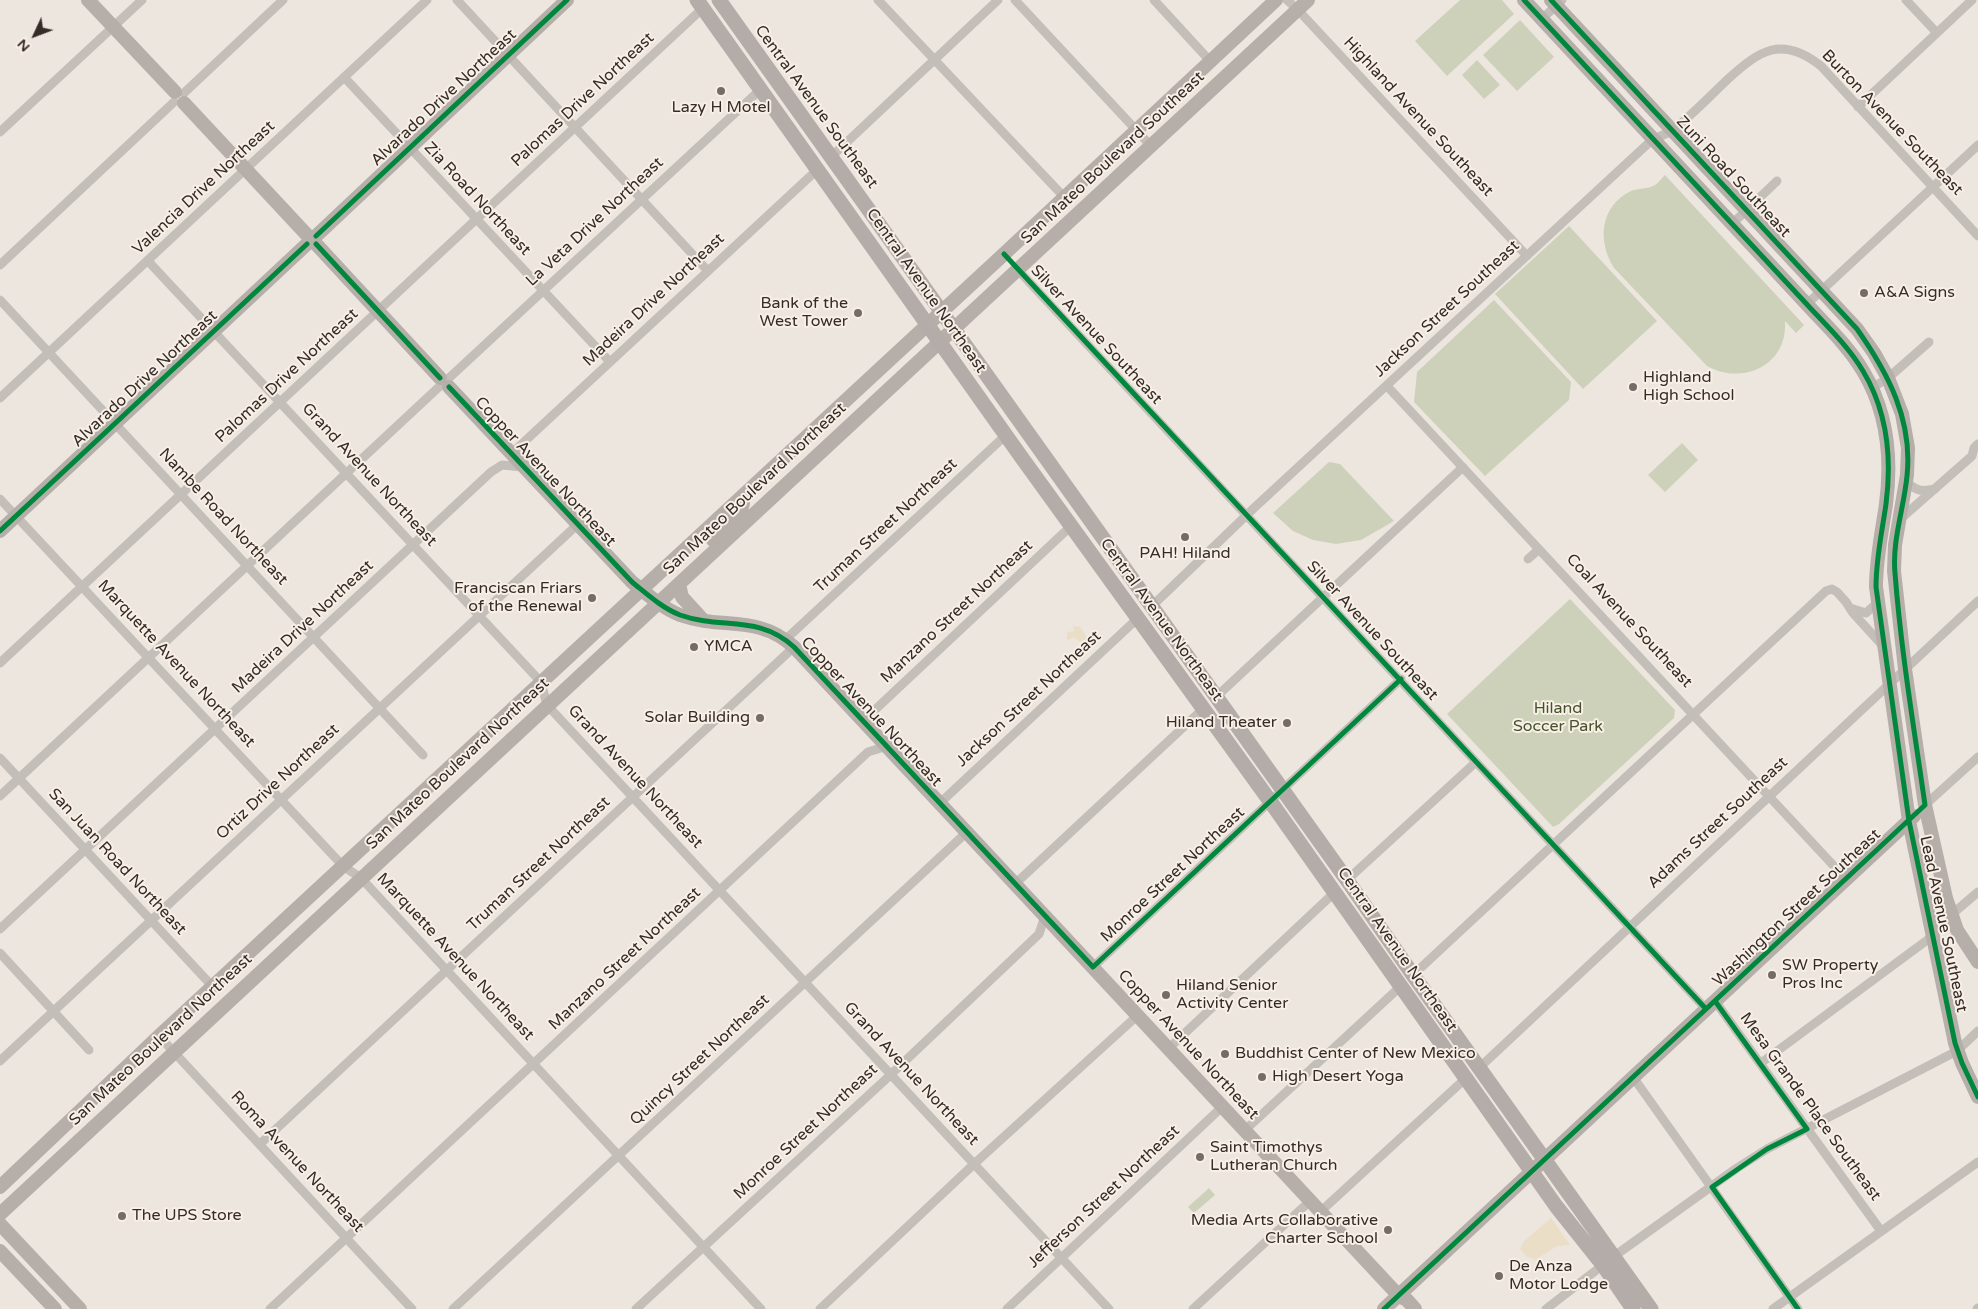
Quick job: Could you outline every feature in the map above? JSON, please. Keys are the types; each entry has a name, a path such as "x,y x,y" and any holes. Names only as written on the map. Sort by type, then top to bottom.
{"main road":[{"name":"Copper Avenue Northeast","path":"88,0 577,525 641,590 658,603 680,615 703,620 754,625 771,631 790,643 1320,1212 1399,1296 1407,1300 1415,1309"},
{"name":"Alvarado Drive Northeast","path":"0,531 567,0"},
{"name":"Central Avenue Southeast","path":"719,0 1151,607 1348,880 1544,1160 1608,1261 1650,1309"},
{"name":"San Mateo Boulevard Southeast","path":"928,324 1276,0"},
{"name":"Zuni Road Southeast","path":"1524,0 1807,304 1847,348 1863,370"},
{"name":"Zuni Road Southeast","path":"1556,2 1857,329 1874,353 1888,378"},
{"name":"Central Avenue Northeast","path":"700,4 1071,526 1270,800 1570,1226 1608,1261 1633,1309"},
{"name":"San Mateo Boulevard Southeast","path":"941,342 1303,5"},
{"name":"San Mateo Boulevard Northeast","path":"0,1187 159,1036 928,324"},
{"name":"San Mateo Boulevard Northeast","path":"0,1214 547,705 941,342"},
{"name":"Lead Avenue Southeast","path":"1863,370 1872,388 1885,425 1888,453 1888,479 1876,563 1878,602 1909,821 1957,1051 1978,1097"},
{"path":"1888,378 1902,414 1908,448 1906,481 1895,545 1894,571 1905,669 1925,805 1946,898 1957,930 1978,962"},
{"path":"700,564 702,553 743,507 742,496"},
{"path":"679,584 682,597 703,620"},
{"name":"Washington Street Southeast","path":"1384,1309 1925,805"},
{"path":"0,1224 80,1309"},
{"path":"0,1251 55,1309"}],"street":[{"path":"0,132 142,0"},
{"path":"0,265 283,0"},
{"name":"Valencia Drive Northeast","path":"0,398 427,0"},
{"path":"457,0 708,271"},
{"path":"878,0 1065,198"},
{"path":"831,157 998,0"},
{"path":"1015,0 1151,146"},
{"path":"1154,0 1211,62"},
{"name":"Highland Avenue Southeast","path":"1287,0 1303,5 1527,256"},
{"path":"1906,0 1937,32"},
{"path":"1858,107 1972,0"},
{"path":"1542,19 1556,2"},
{"name":"Palomas Drive Northeast","path":"0,663 575,128 700,4"},
{"name":"Jackson Street Southeast","path":"1151,607 1247,515 1653,139 1673,130 1752,58 1763,52 1774,50"},
{"name":"Burton Avenue Southeast","path":"1774,50 1796,51 1809,57 1821,66 1978,236"},
{"name":"Zia Road Northeast","path":"344,77 610,362"},
{"name":"La Veta Drive Northeast","path":"0,796 761,89"},
{"path":"1807,304 1978,145"},
{"name":"Madeira Drive Northeast","path":"511,454 818,169"},
{"path":"1733,224 1777,181"},
{"name":"Grand Avenue Northeast","path":"148,261 542,682 547,705 1109,1309"},
{"name":"Silver Avenue Southeast","path":"1018,270 1629,926 1711,1005"},
{"name":"Nambe Road Northeast","path":"0,300 423,755"},
{"path":"1872,388 1888,378 1929,342"},
{"name":"Coal Avenue Southeast","path":"1387,386 1846,880"},
{"name":"Truman Street Northeast","path":"260,1144 633,798 790,643 1006,435"},
{"path":"1883,519 1900,521 1935,489 1975,459 1974,448 1978,444"},
{"name":"Madeira Drive Northeast","path":"0,929 491,472 502,465 523,467"},
{"path":"1216,697 1463,467"},
{"path":"1906,481 1917,490 1935,489"},
{"name":"Marquette Avenue Northeast","path":"0,498 343,866 361,878 761,1309"},
{"name":"Ortiz Drive Northeast","path":"0,1061 577,525"},
{"name":"Manzano Street Northeast","path":"863,720 1071,526"},
{"path":"1528,559 1538,550"},
{"path":"1413,975 1826,591 1832,589 1837,592 1885,648"},
{"name":"Adams Street Southeast","path":"1479,1068 1978,601"},
{"path":"1850,608 1866,613 1878,602"},
{"name":"Jackson Street Northeast","path":"940,803 1138,618"},
{"name":"Monroe Street Northeast","path":"1092,967 1401,680"},
{"path":"1015,884 1204,708"},
{"path":"868,752 874,740 874,732"},
{"name":"Manzano Street Northeast","path":"270,1309 868,752 887,746"},
{"name":"Washington Street Southeast","path":"1925,805 1978,757"},
{"name":"San Juan Road Northeast","path":"0,758 213,986"},
{"path":"1348,880 1476,762"},
{"name":"Quincy Street Northeast","path":"453,1309 967,832"},
{"path":"1168,1049 1335,892"},
{"path":"1952,915 1978,892"},
{"name":"Monroe Street Northeast","path":"636,1309 891,1074 1039,934 1045,916"},
{"path":"1039,934 1048,931 1060,933"},
{"path":"1761,1063 1934,935"},
{"path":"0,953 90,1050"},
{"path":"1244,1131 1401,986"},
{"name":"Mesa Grande Place Southeast","path":"1711,1005 1761,1063 1881,1231"},
{"path":"820,1309 974,1164 1137,1016"},
{"path":"1546,1309 1608,1261 1767,1149 1957,1051 1978,1031"},
{"name":"Roma Avenue Northeast","path":"159,1036 412,1309"},
{"path":"1633,1077 1798,1309"},
{"path":"1320,1212 1466,1078"},
{"name":"Jefferson Street Northeast","path":"1007,1309 1222,1107"},
{"path":"1773,1309 1978,1162"},
{"path":"1193,1309 1310,1201"}],"green space":[{"path":"1460,0 1502,0 1514,14 1447,76 1415,41"},
{"path":"1520,20 1554,57 1517,91 1483,55"},
{"path":"1477,60 1500,85 1484,99 1462,75"},
{"path":"1665,175 1804,325 1796,333 1785,321 1784,336 1779,349 1771,360 1761,368 1735,374 1721,372 1707,366 1614,268 1609,258 1605,247 1604,225 1613,206 1631,191 1655,185"},
{"path":"1569,226 1657,321 1583,389 1495,294"},
{"path":"1494,300 1571,382 1569,400 1485,476 1414,402 1417,372"},
{"path":"1682,443 1698,460 1665,492 1648,475"},
{"path":"1329,462 1340,464 1394,521 1361,540 1336,544 1313,540 1293,531 1273,513"},
{"name":"Hiland Soccer Park","path":"1570,599 1675,710 1674,718 1559,824 1553,827 1447,714"},
{"path":"1209,1188 1215,1195 1194,1213 1188,1207"}],"sand":[{"path":"1073,627 1080,627 1093,646 1084,655 1080,653 1085,647 1074,637 1069,640 1067,639 1067,633 1074,631"},
{"path":"1551,1218 1570,1245 1557,1246 1535,1260 1526,1256 1520,1249 1523,1242"}],"cycle path":[{"path":"316,236 567,0"},
{"path":"1524,0 1834,333 1858,363 1878,402 1886,435 1888,487 1878,555 1876,587 1909,821 1955,1043 1978,1097"},
{"path":"1384,1309 1925,805 1904,660 1895,573 1895,548 1906,488 1908,455 1902,416 1888,380 1857,329 1551,0"},
{"path":"0,531 307,244"},
{"path":"316,244 440,378"},
{"path":"1004,254 1706,1009"},
{"path":"449,387 632,582 655,600 667,609 680,615 710,622 739,624 767,630 794,647 1093,967 1401,679"},
{"path":"1715,1001 1807,1129 1767,1149 1712,1187 1798,1309"}],"place":[{"name":"Lazy H Motel","path":"721,91"},
{"name":"A&A Signs","path":"1864,293"},
{"name":"Bank of the West Tower","path":"858,313"},
{"name":"Highland High School","path":"1633,387"},
{"name":"PAH! Hiland","path":"1185,537"},
{"name":"Franciscan Friars of the Renewal","path":"592,598"},
{"name":"YMCA","path":"694,647"},
{"name":"Solar Building","path":"760,718"},
{"name":"Hiland Theater","path":"1287,723"},
{"name":"SW Property Pros Inc","path":"1772,975"},
{"name":"Hiland Senior Activity Center","path":"1166,995"},
{"name":"Buddhist Center of New Mexico","path":"1225,1054"},
{"name":"High Desert Yoga","path":"1262,1077"},
{"name":"Saint Timothys Lutheran Church","path":"1200,1157"},
{"name":"The UPS Store","path":"122,1216"},
{"name":"Media Arts Collaborative Charter School","path":"1388,1230"},
{"name":"De Anza Motor Lodge","path":"1499,1276"}]}
